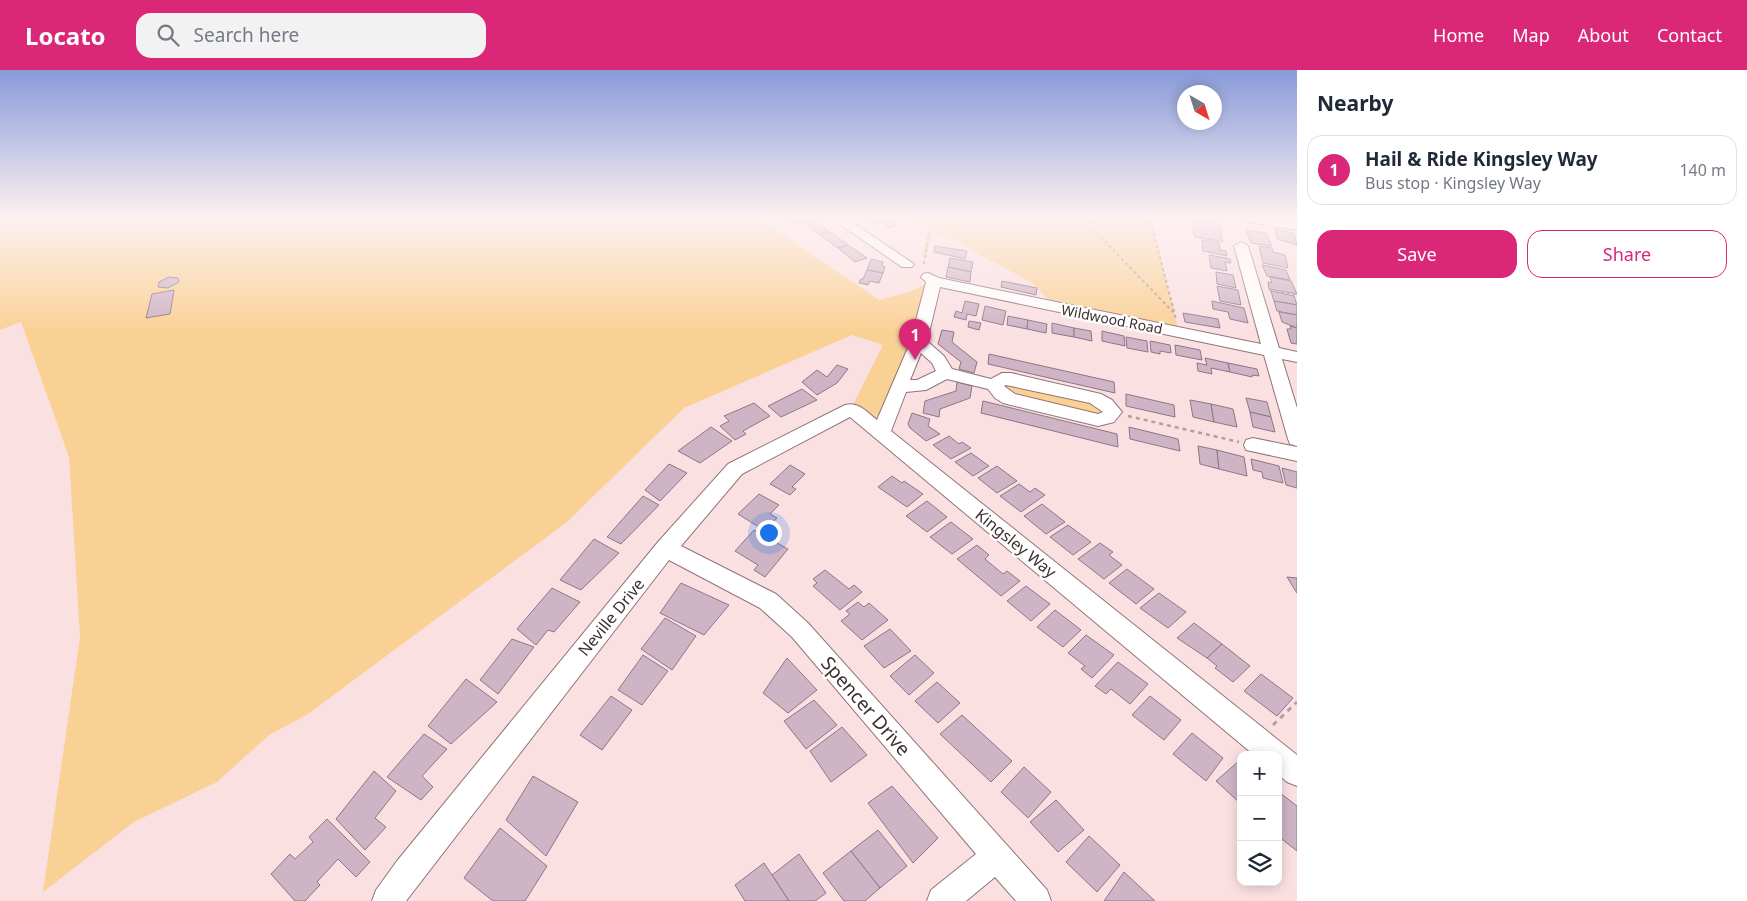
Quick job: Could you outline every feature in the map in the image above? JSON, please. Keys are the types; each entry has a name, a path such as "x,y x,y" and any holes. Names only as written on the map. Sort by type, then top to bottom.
{"street":[{"name":"Wildwood Road","path":"897,255 922,270 1179,333 1297,357"},
{"path":"1244,255 1297,439"},
{"path":"881,433 918,343 922,270"},
{"path":"918,343 937,358 944,367 944,373"},
{"path":"899,386 920,386 944,373 994,385 1002,379 1011,378 1095,398 1106,404 1113,412"},
{"name":"Neville Drive","path":"387,901 408,872 666,548 735,469 851,409 881,433"},
{"name":"Kingsley Way","path":"881,433 1271,751"},
{"path":"1253,445 1297,454"},
{"name":"Spencer Drive","path":"666,548 768,601 800,630 1036,901"},
{"name":"Kingsley Way","path":"1282,760 1297,772"},
{"path":"942,901 997,856"}],"path":[{"path":"922,270 925,255"},
{"path":"1117,255 1174,313"},
{"path":"1159,255 1179,333"},
{"path":"1253,287 1297,295"},
{"path":"1113,412 1253,445"},
{"path":"1257,740 1297,702"}],"shaded area":[{"path":"0,255 813,255 879,300 908,292 934,281 881,433 851,409 883,345 852,335 684,408 567,522 308,714 269,735 217,782 134,822 43,892 80,637 69,457 21,322 0,330"},
{"path":"980,255 1160,255 1179,333 1057,308 1032,283"},
{"path":"1004,383 1091,399 1102,409 1097,415 1018,398 1002,385"}],"building":[{"path":"846,255 862,255 867,258 855,262"},
{"path":"946,255 966,255 965,259"},
{"path":"1209,255 1230,259 1231,263 1225,262 1227,271 1211,268"},
{"path":"1261,255 1284,255 1288,268 1263,263"},
{"path":"950,258 973,262 971,272 948,267"},
{"path":"871,259 883,262 882,266 885,267 883,273 867,270"},
{"path":"1262,265 1286,270 1290,280 1267,276"},
{"path":"948,267 971,272 970,282 946,277"},
{"path":"867,270 883,273 879,283 870,281 868,285 859,283"},
{"path":"1216,272 1233,275 1236,288 1217,284"},
{"path":"169,277 178,278 179,282 168,288 158,287 159,282"},
{"path":"1270,277 1291,281 1297,294 1269,289 1268,282 1272,283"},
{"path":"1002,281 1037,288 1036,295 1001,287"},
{"path":"1217,286 1238,290 1241,305 1220,301"},
{"path":"174,290 170,314 146,318 152,294"},
{"path":"1271,291 1294,296 1297,305 1274,301"},
{"path":"965,301 979,304 976,316 967,314 966,320 954,317 956,311 962,313"},
{"path":"1212,301 1244,308 1248,323 1230,319 1228,312 1213,309"},
{"path":"1274,301 1297,305 1297,315 1277,311"},
{"path":"985,306 1006,311 1003,325 982,320"},
{"path":"1279,312 1297,315 1297,328 1282,322"},
{"path":"1183,313 1218,319 1220,328 1185,322"},
{"path":"1008,316 1028,320 1027,329 1007,325"},
{"path":"1028,320 1047,324 1046,333 1027,329"},
{"path":"969,321 981,323 979,330 968,327"},
{"path":"1052,323 1074,328 1074,337 1052,333"},
{"path":"1290,326 1297,328 1297,344 1291,343 1287,329 1291,329"},
{"path":"1074,328 1091,331 1092,341 1074,337"},
{"path":"942,330 954,332 952,342 977,362 974,373 959,369 961,362 938,344"},
{"path":"1102,331 1124,336 1125,346 1102,341"},
{"path":"1126,337 1147,341 1148,352 1127,348"},
{"path":"1150,341 1170,345 1171,353 1160,351 1160,354 1151,352"},
{"path":"1175,345 1200,350 1202,360 1176,355"},
{"path":"989,354 1114,382 1115,393 988,364"},
{"path":"1205,358 1228,363 1230,372 1211,368 1212,374 1198,371 1197,363 1207,365"},
{"path":"1228,363 1257,369 1259,376 1252,375 1252,377 1230,372"},
{"path":"837,365 848,369 837,383 817,395 802,382 817,370 827,377"},
{"path":"957,382 972,386 970,398 940,409 939,417 923,413 925,401 956,391"},
{"path":"802,389 817,400 781,417 768,406"},
{"path":"1126,394 1174,405 1175,417 1126,406"},
{"path":"1246,398 1267,402 1271,417 1250,412"},
{"path":"1190,400 1211,404 1214,422 1193,417"},
{"path":"983,401 1117,434 1118,447 981,413"},
{"path":"754,403 770,416 743,431 746,434 735,440 720,426 729,421 724,416"},
{"path":"1211,404 1233,409 1237,427 1214,422"},
{"path":"1250,412 1271,417 1275,432 1253,427"},
{"path":"912,413 930,419 928,426 940,434 926,441 910,428 908,424"},
{"path":"711,427 732,441 700,463 678,451"},
{"path":"1129,427 1178,439 1180,451 1130,439"},
{"path":"949,436 959,444 962,442 971,448 951,459 933,445"},
{"path":"1198,446 1217,450 1219,469 1200,464"},
{"path":"1217,450 1244,457 1247,476 1219,469"},
{"path":"971,453 989,466 973,476 955,462"},
{"path":"1251,459 1279,466 1283,483 1263,478 1262,472 1253,470"},
{"path":"669,464 687,473 660,501 645,490"},
{"path":"790,465 805,474 792,487 796,489 790,495 770,484"},
{"path":"997,466 1017,481 997,493 978,478"},
{"path":"1282,468 1297,472 1297,488 1286,485"},
{"path":"892,476 902,483 904,481 923,494 907,507 878,487"},
{"path":"1019,484 1030,492 1035,488 1045,495 1021,512 1000,496"},
{"path":"759,494 779,505 770,514 777,518 765,531 738,514"},
{"path":"643,496 659,505 621,544 607,537"},
{"path":"927,501 947,517 927,532 906,516"},
{"path":"1042,504 1065,522 1046,534 1024,516"},
{"path":"951,522 973,539 952,554 930,537"},
{"path":"1068,525 1091,542 1073,555 1050,537"},
{"path":"754,530 788,549 765,577 754,570 758,565 735,551"},
{"path":"594,539 619,553 581,590 560,580"},
{"path":"1100,543 1113,552 1109,555 1122,565 1104,579 1078,559"},
{"path":"977,545 989,555 985,559 1003,574 1007,571 1020,581 1001,596 957,559"},
{"path":"1127,569 1154,589 1136,604 1109,583"},
{"path":"825,570 849,589 854,585 862,592 840,610 813,586 817,583 813,579"},
{"path":"1287,577 1297,578 1297,593"},
{"path":"681,583 729,605 704,635 660,613"},
{"path":"1026,586 1050,604 1031,621 1007,601"},
{"path":"552,588 580,602 554,632 548,630 536,645 517,629"},
{"path":"1159,593 1186,612 1168,628 1140,608"},
{"path":"858,602 864,607 869,603 888,620 862,640 841,621 850,614 846,611"},
{"path":"1055,610 1081,630 1063,647 1037,627"},
{"path":"665,618 696,636 672,670 641,649"},
{"path":"1194,623 1222,644 1207,658 1177,638"},
{"path":"890,629 911,651 884,668 864,646"},
{"path":"1086,635 1114,655 1092,678 1081,669 1085,666 1068,653"},
{"path":"512,639 534,647 498,694 480,680"},
{"path":"1222,644 1250,666 1233,682 1215,668 1217,666 1207,658"},
{"path":"643,655 668,671 642,705 618,690"},
{"path":"915,655 934,673 909,695 890,676"},
{"path":"787,658 817,690 788,713 763,693"},
{"path":"1118,662 1148,684 1130,704 1111,689 1106,694 1095,686"},
{"path":"1261,674 1293,698 1277,716 1244,691"},
{"path":"466,679 497,702 451,744 428,726"},
{"path":"937,682 960,703 938,723 915,701"},
{"path":"611,696 632,710 602,750 580,735"},
{"path":"1150,696 1181,720 1164,740 1132,715"},
{"path":"814,700 837,725 806,749 784,721"},
{"path":"962,715 1012,761 991,782 940,734"},
{"path":"842,727 867,755 831,782 810,751"},
{"path":"1192,733 1223,758 1206,781 1173,754"},
{"path":"424,734 447,749 422,776 433,787 421,800 387,777"},
{"path":"1237,763 1237,800 1216,781"},
{"path":"1024,767 1051,792 1028,818 1001,792"},
{"path":"374,771 396,791 375,818 386,827 365,850 336,819"},
{"path":"533,776 578,802 546,856 506,820"},
{"path":"892,786 938,838 913,863 868,803"},
{"path":"1282,795 1297,806 1297,851 1282,839"},
{"path":"1056,800 1084,830 1058,852 1030,822"},
{"path":"327,819 370,862 356,877 338,859 317,882 320,885 305,901 295,901 271,874 290,854 295,859 313,842 309,837"},
{"path":"500,828 547,866 525,901 493,901 464,878"},
{"path":"878,830 907,866 880,888 851,851"},
{"path":"1089,836 1120,865 1097,892 1066,862"},
{"path":"851,851 880,888 865,901 844,901 823,873"},
{"path":"799,854 826,893 815,901 789,901 772,875"},
{"path":"764,863 789,901 745,901 735,885"},
{"path":"1124,872 1155,901 1104,901"}],"place":[{"name":"Hail & Ride Kingsley Way","path":"915,360"}]}
